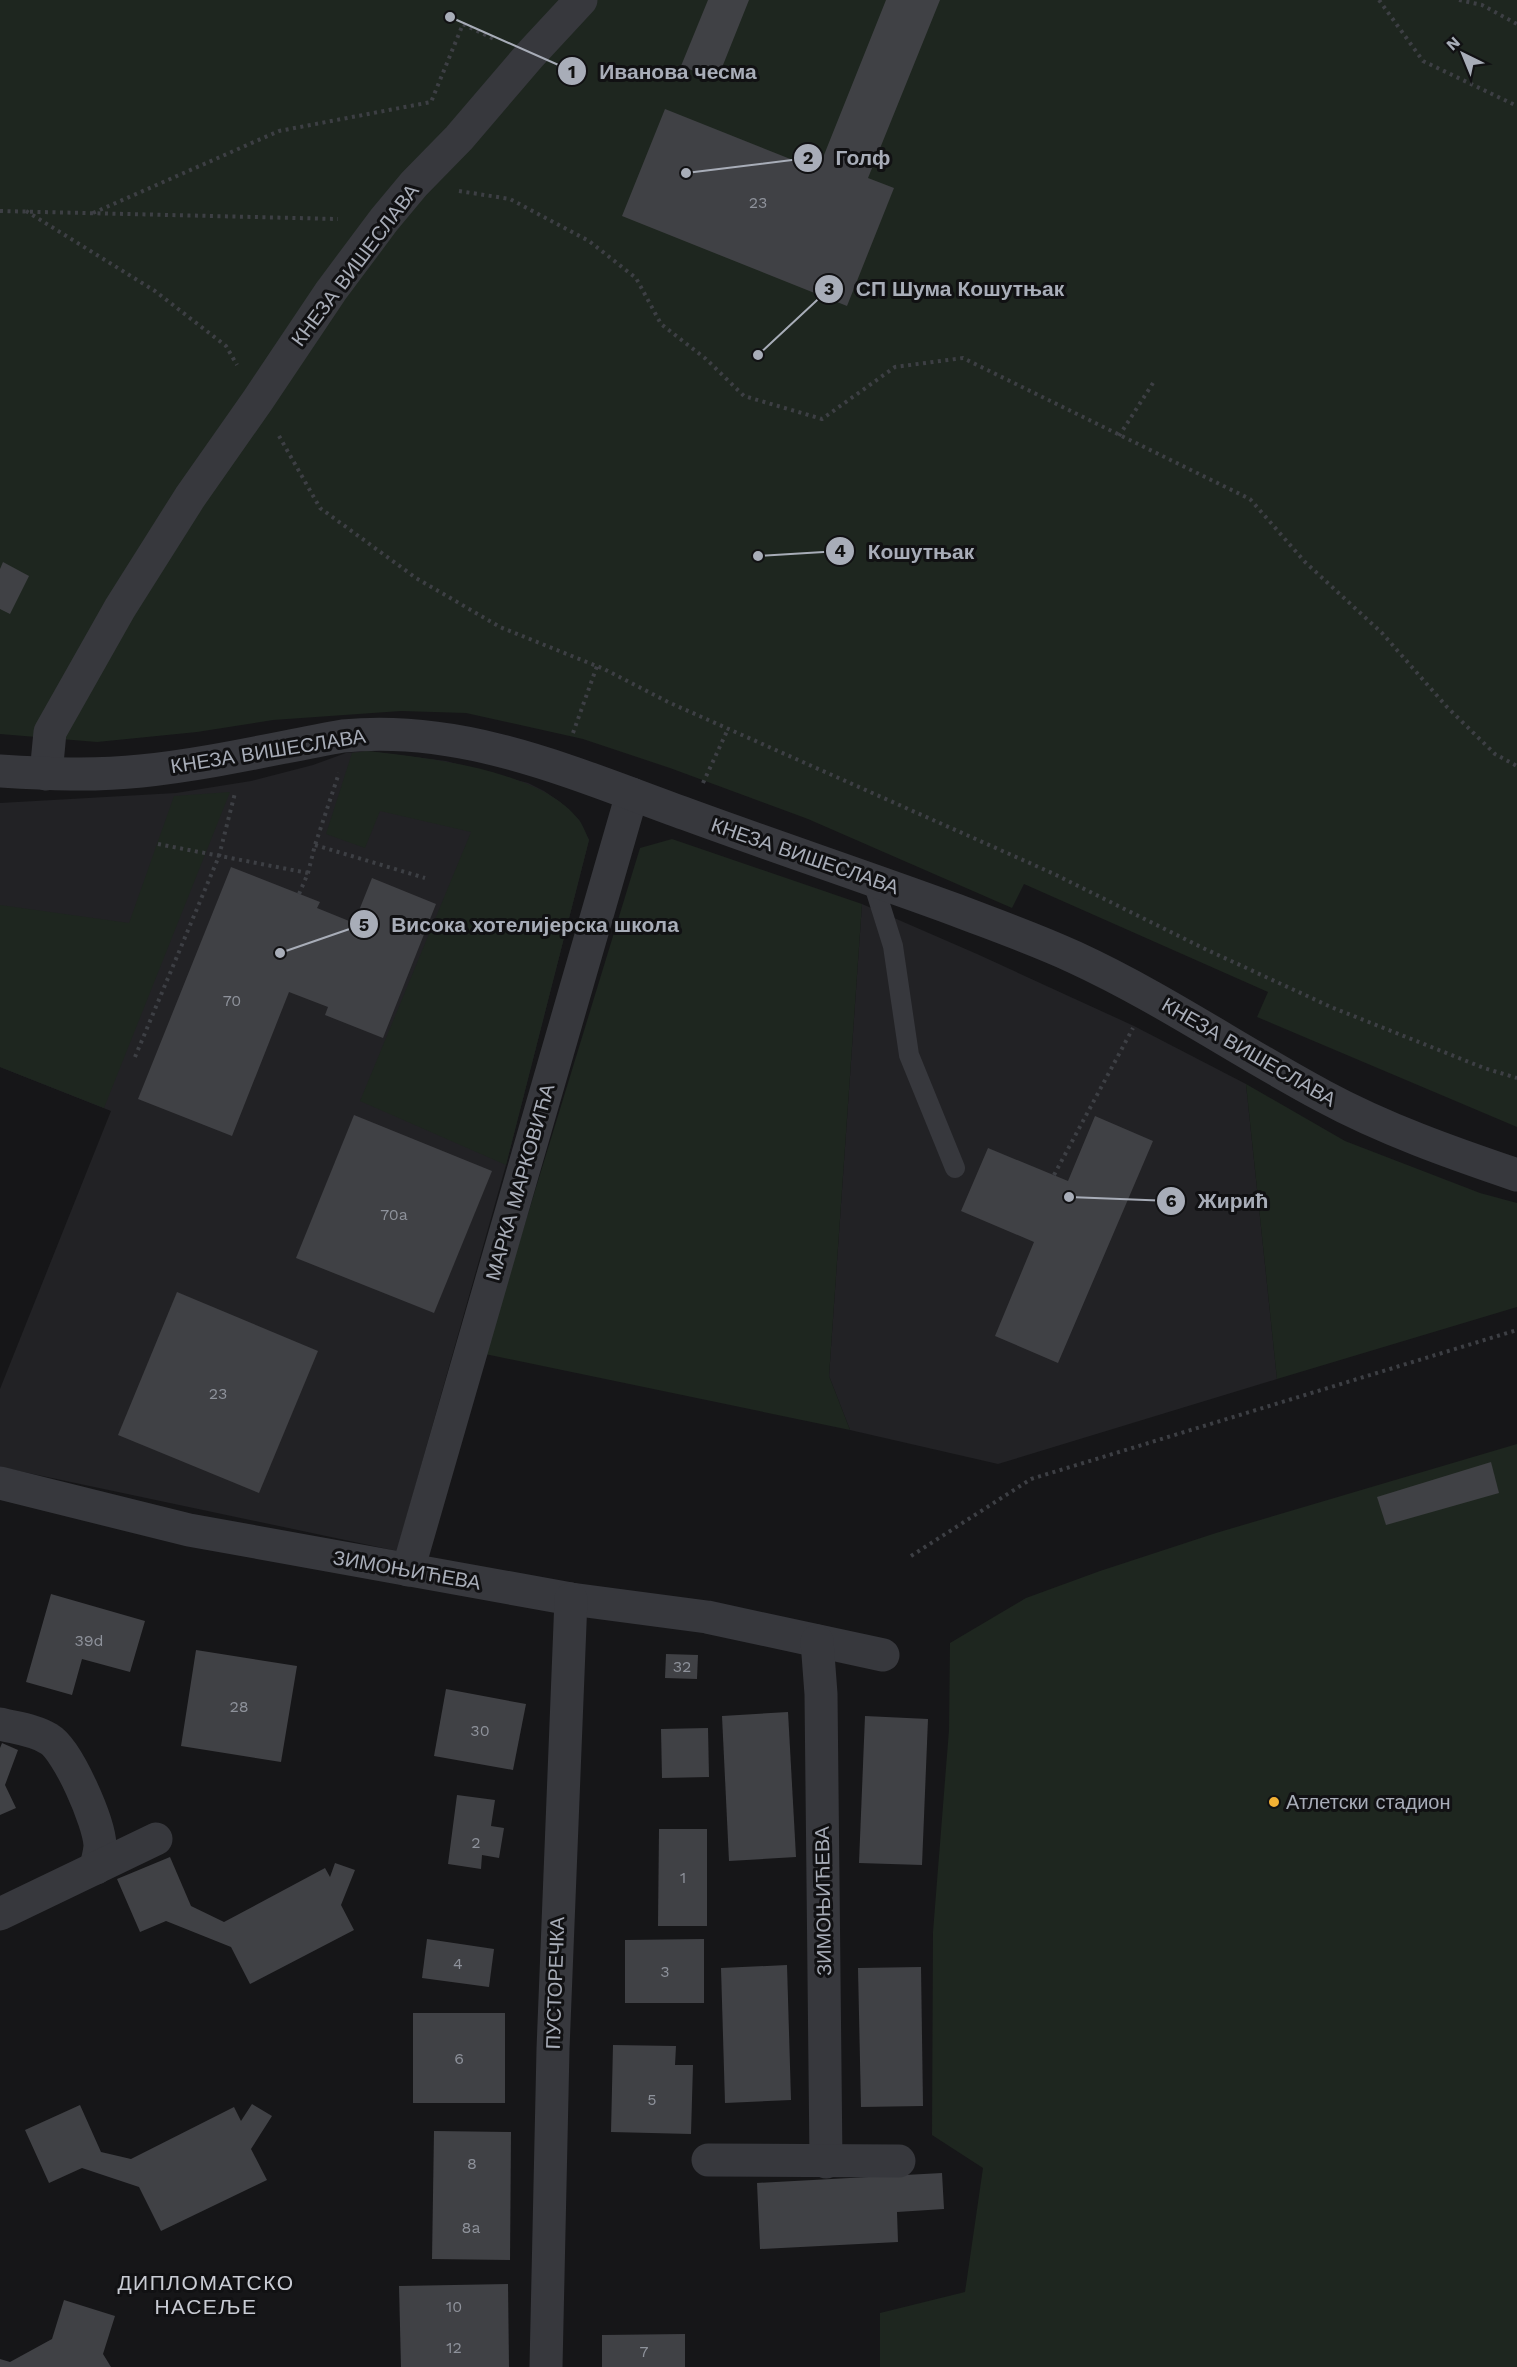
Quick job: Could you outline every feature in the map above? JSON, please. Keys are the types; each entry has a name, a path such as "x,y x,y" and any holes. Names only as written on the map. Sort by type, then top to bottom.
{"street":[{"name":"КНЕЗА ВИШЕСЛАВА","path":"46,774 50,732 120,608 183,507 331,291 414,184 459,138 581,0"},
{"name":"КНЕЗА ВИШЕСЛАВА","path":"0,771 46,774 141,771 343,736 404,733 500,749 872,879 1026,936 1073,956 1166,1003 1274,1068 1347,1108 1378,1123 1517,1176"},
{"name":"МАРКА МАРКОВИЋА","path":"408,1570 632,794"},
{"name":"ЗИМОЊИЋЕВА","path":"0,1483 189,1530 571,1599 707,1617 883,1655"},
{"name":"ПУСТОРЕЧКА","path":"546,2367 553,2049 571,1599"},
{"name":"ЗИМОЊИЋЕВА","path":"817,1641 821,1694 826,2162"},
{"path":"0,1724 40,1735 50,1740 59,1749 89,1804 98,1831 100,1847 96,1868"},
{"path":"0,1914 156,1839"},
{"path":"708,2160 899,2161"}],"lane":[{"path":"872,879 893,946 909,1055 955,1168"}],"path":[{"path":"1378,0 1423,61 1517,106"},
{"path":"1459,0 1482,5 1517,24"},
{"path":"93,213 279,131 431,102 463,24"},
{"path":"414,184 510,199 589,241 636,278 661,324 706,359 744,396 822,419 895,367 963,358 1250,499 1305,562 1382,633 1447,707 1495,754 1517,766"},
{"path":"0,211 384,220"},
{"path":"26,211 155,291 226,346 320,508 416,578 500,627 597,666 728,729 1052,873 1203,948 1331,1007 1484,1068 1517,1078"},
{"path":"1119,436 1153,383"},
{"path":"572,736 597,666"},
{"path":"703,781 728,729"},
{"path":"299,894 343,764"},
{"path":"135,1057 219,856 237,784"},
{"path":"158,844 308,873"},
{"path":"315,845 425,878"},
{"path":"1054,1175 1134,1026"},
{"path":"911,1556 1031,1479 1517,1330"}],"shaded area":[{"path":"0,0 1517,0 1517,1127 1257,1017 1268,992 1024,884 1012,908 808,819 670,768 583,739 466,713 401,711 273,720 197,732 97,742 0,734"},
{"path":"367,751 446,761 528,783 560,802 579,820 589,840 506,1165 397,1551 0,1467 0,1389 111,1111 0,1067 0,803 176,793 251,781 313,765 346,753"},
{"path":"367,751 450,762 511,778 538,789 561,803 579,820 589,840 506,1165 360,1101 471,832 380,811 365,848 326,834 352,753"},
{"path":"230,792 104,1108 0,1067 0,905 129,923 174,796"},
{"path":"672,839 862,904 829,1376 850,1430 485,1354 640,848"},
{"path":"862,904 1134,1026 1246,1084 1277,1379 998,1464 850,1430 829,1376"},
{"path":"1246,1084 1345,1141 1480,1193 1517,1203 1517,1307 1277,1379"},
{"path":"1517,1444 1517,2367 880,2367 880,2313 965,2292 983,2168 932,2135 933,1932 949,1730 950,1643 1026,1598 1100,1571 1216,1533"}],"building":[{"path":"708,0 749,0 717,80 681,66"},
{"path":"886,0 940,0 868,178 894,188 847,306 622,216 665,109 818,170"},
{"path":"3,562 29,576 10,614 0,609 0,569"},
{"path":"231,867 320,902 317,908 354,923 372,878 436,904 383,1038 325,1015 328,1007 289,992 232,1136 138,1099"},
{"path":"354,1115 492,1171 434,1313 296,1258"},
{"path":"1095,1116 1153,1141 1058,1363 995,1336 1034,1242 961,1211 988,1148 1068,1181"},
{"path":"177,1292 318,1351 259,1493 118,1435"},
{"path":"1491,1462 1499,1493 1386,1525 1377,1497"},
{"path":"51,1594 145,1621 130,1672 82,1659 72,1695 26,1682"},
{"path":"196,1650 297,1666 281,1762 181,1746"},
{"path":"666,1654 698,1655 697,1679 665,1678"},
{"path":"446,1689 526,1704 513,1770 434,1756"},
{"path":"788,1712 796,1857 729,1861 722,1716"},
{"path":"865,1716 928,1719 922,1865 859,1863"},
{"path":"708,1728 709,1777 662,1778 661,1729"},
{"path":"2,1743 18,1750 5,1785 16,1808 0,1815 0,1748"},
{"path":"457,1795 495,1800 491,1826 504,1828 499,1858 482,1855 481,1869 448,1864"},
{"path":"659,1829 707,1829 707,1926 658,1926"},
{"path":"170,1857 191,1906 224,1922 325,1868 330,1877 335,1863 355,1870 341,1905 354,1930 250,1984 231,1947 166,1921 140,1932 117,1879"},
{"path":"427,1939 494,1949 489,1987 422,1978"},
{"path":"704,1939 704,2003 625,2003 625,1940"},
{"path":"787,1965 791,2100 725,2103 721,1968"},
{"path":"921,1967 923,2106 861,2107 858,1968"},
{"path":"413,2013 505,2013 505,2103 413,2103"},
{"path":"613,2045 676,2046 675,2065 693,2065 691,2134 611,2132"},
{"path":"252,2104 272,2116 251,2149 267,2180 161,2231 139,2187 82,2168 49,2183 25,2130 80,2105 101,2152 131,2159 234,2107 241,2121"},
{"path":"434,2131 511,2132 510,2260 432,2259"},
{"path":"942,2173 944,2209 897,2212 898,2242 760,2249 757,2183"},
{"path":"508,2284 509,2367 401,2367 399,2286"},
{"path":"64,2300 115,2316 103,2354 111,2367 0,2367 0,2359 10,2362 52,2339"},
{"path":"685,2334 685,2367 602,2367 602,2335"}],"place":[{"name":"Иванова чесма","path":"450,17"},
{"name":"Голф","path":"686,173"},
{"name":"СП Шума Кошутњак","path":"758,355"},
{"name":"Кошутњак","path":"758,556"},
{"name":"Висока хотелијерска школа","path":"280,953"},
{"name":"Жирић","path":"1069,1197"},
{"name":"Атлетски стадион","path":"1274,1802"}],"district":[{"name":"ДИПЛОМАТСКО НАСЕЉЕ","path":"206,2294"}]}
